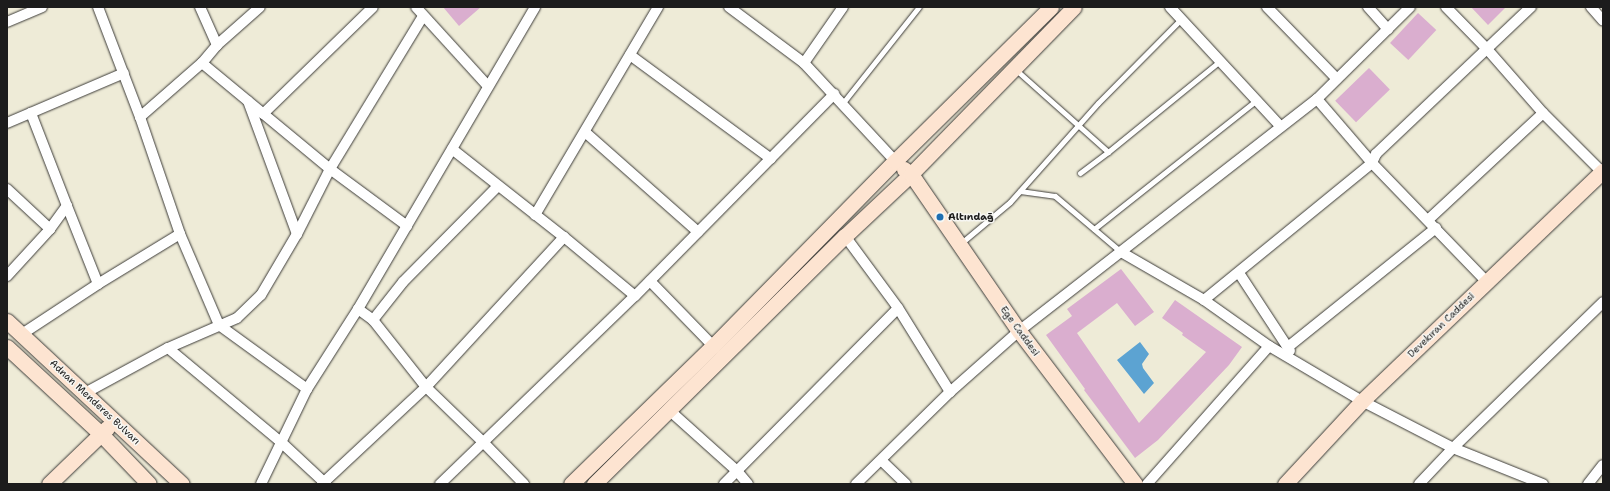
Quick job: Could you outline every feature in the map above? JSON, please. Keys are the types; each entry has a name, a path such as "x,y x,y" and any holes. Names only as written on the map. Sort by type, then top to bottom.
{"main road":[{"path":"571,484 712,346 895,161 1051,7"},
{"path":"594,484 845,236 911,174 1074,7"},
{"name":"Ege Caddesi","path":"895,161 911,174 1019,331 1135,484"},
{"name":"Devekıran Caddesi","path":"1285,484 1362,401 1486,281 1603,172"},
{"name":"Adnan Menderes Bulvarı","path":"7,320 182,484"},
{"name":"Adnan Menderes Bulvarı","path":"7,347 101,434 149,484"},
{"path":"49,484 114,420"}],"street":[{"path":"7,22 42,7"},
{"path":"98,7 140,117 180,234 219,325 307,388"},
{"path":"200,7 217,45"},
{"path":"140,117 202,63 217,45 260,7"},
{"path":"263,114 373,7"},
{"path":"416,7 488,86"},
{"path":"261,484 282,443 307,388 358,309 535,7"},
{"path":"535,215 658,7"},
{"path":"729,7 804,64 834,94 895,161"},
{"path":"804,64 843,7"},
{"path":"1170,7 1281,127"},
{"path":"1267,7 1337,79"},
{"path":"1368,7 1388,29"},
{"path":"856,484 882,461 950,392 1019,331 1317,99 1410,7"},
{"path":"1446,7 1487,49 1542,113 1603,172"},
{"path":"1204,300 1372,163 1376,154 1531,7"},
{"path":"1590,7 1603,21"},
{"path":"85,393 168,348 237,318 261,295 297,234 330,169 424,16"},
{"path":"630,55 771,160"},
{"path":"202,63 330,169 407,226"},
{"path":"7,123 124,73"},
{"path":"440,484 635,296 771,160 834,94"},
{"path":"1317,99 1372,163 1486,281"},
{"path":"248,100 297,234"},
{"path":"31,113 98,284"},
{"path":"1428,220 1542,113"},
{"path":"585,132 698,232"},
{"path":"452,149 564,237 635,296"},
{"path":"373,320 403,282 498,186"},
{"path":"7,188 50,228"},
{"path":"7,276 50,228 67,206"},
{"path":"1288,347 1436,228"},
{"path":"22,334 98,284 180,234"},
{"path":"845,236 898,308 950,392"},
{"path":"168,348 282,443 324,483 426,387 564,237"},
{"path":"1121,252 1204,300 1269,346 1296,360 1362,401 1453,448 1543,484"},
{"path":"1239,273 1296,360"},
{"path":"650,281 712,346"},
{"path":"1419,484 1453,448 1603,302"},
{"path":"724,484 898,308"},
{"path":"358,309 373,320 426,387 524,484"},
{"path":"1147,484 1269,346"},
{"path":"669,410 737,471 748,484"},
{"path":"253,484 282,443"},
{"path":"882,461 906,484"},
{"path":"1588,484 1603,465"}],"lane":[{"path":"842,104 919,7"},
{"path":"959,245 1010,202 1078,125 1182,19"},
{"path":"1080,173 1220,61"},
{"path":"1014,68 1108,152"},
{"path":"1094,229 1257,100"},
{"path":"1020,191 1055,196 1121,252"}],"water":[{"path":"1140,342 1149,354 1142,364 1143,368 1154,383 1144,394 1117,360"}],"building":[{"path":"443,7 481,7 459,26"},
{"path":"1471,7 1506,7 1488,25"},
{"path":"1418,13 1436,30 1408,60 1390,43"},
{"path":"1369,68 1390,90 1356,122 1335,101"},
{"path":"1121,269 1154,312 1135,326 1117,303 1077,333 1139,423 1206,352 1182,335 1183,333 1162,318 1175,300 1242,347 1229,365 1158,440 1135,458 1084,390 1085,389 1046,335 1072,316 1067,309"}],"place":[{"name":"Altındağ","path":"940,217"}]}
